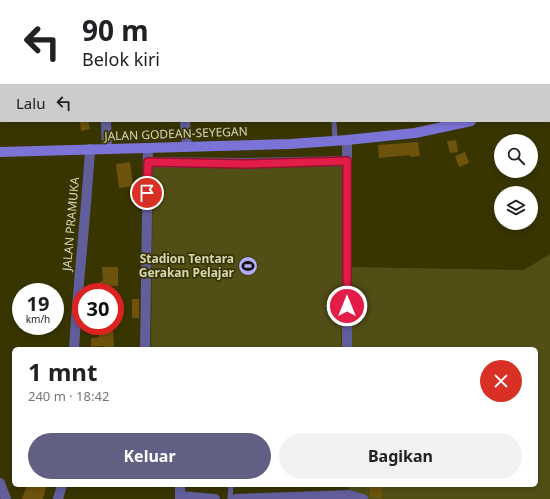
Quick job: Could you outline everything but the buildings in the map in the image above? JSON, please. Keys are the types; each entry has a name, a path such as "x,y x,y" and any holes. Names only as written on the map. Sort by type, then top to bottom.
{"main road":[{"name":"JALAN GODEAN-SEYEGAN","path":"0,152 336,141 415,132 466,122"}],"street":[{"path":"106,122 107,149"},
{"path":"185,122 187,147"},
{"path":"347,140 347,347"},
{"path":"145,347 148,148"},
{"name":"JALAN PRAMUKA","path":"74,347 90,149"},
{"path":"148,162 246,164 347,161"},
{"path":"0,483 6,499"},
{"path":"58,499 61,487"},
{"path":"180,487 180,498 215,499"},
{"path":"236,499 349,493 362,499"}],"lane":[{"path":"334,122 336,141"},
{"path":"230,499 231,487"}],"shaded area":[{"name":"Stadion Tentara Gerakan Pelajar","path":"347,161 341,347 151,347 153,162"},
{"path":"550,254 550,499 362,499 349,495 349,487 538,487 538,347 348,347 347,267 524,270"}],"place":[{"name":"Stadion Tentara Gerakan Pelajar","path":"248,266"}],"route":[{"path":"147,193 148,162 246,164 347,161 347,306"}]}
